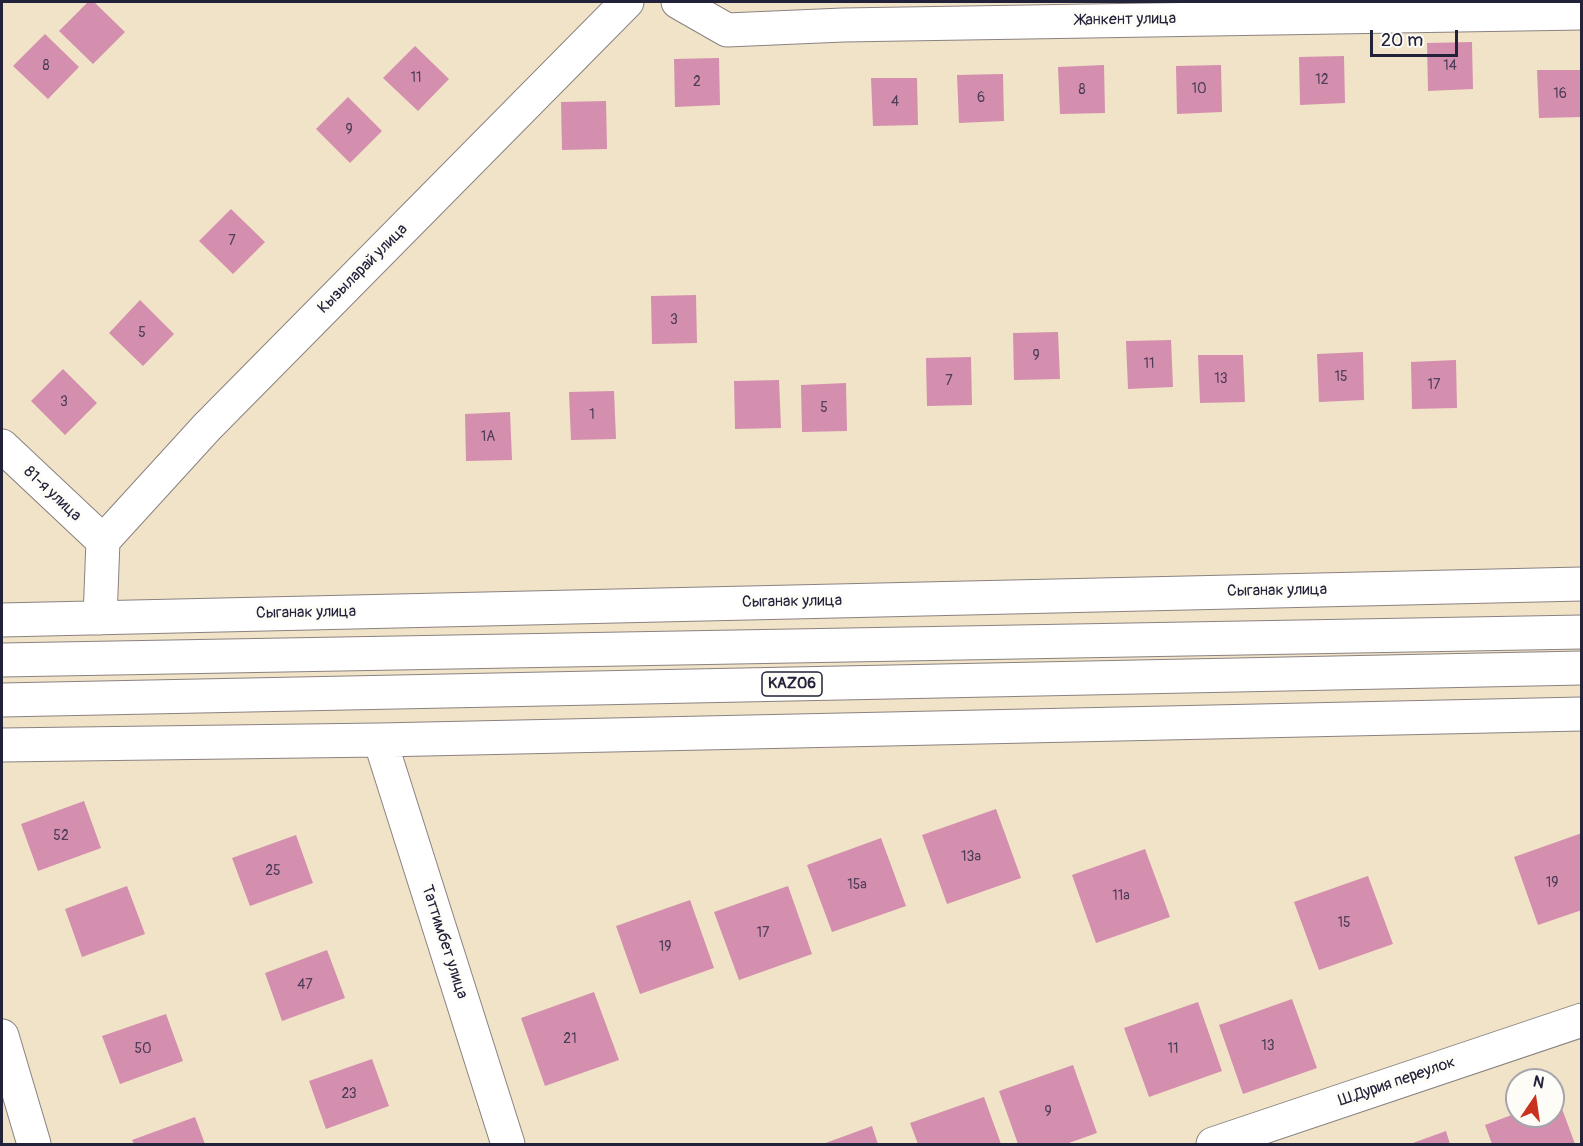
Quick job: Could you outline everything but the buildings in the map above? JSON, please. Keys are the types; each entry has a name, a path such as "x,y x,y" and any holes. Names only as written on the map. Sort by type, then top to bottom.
{"main road":[{"name":"Кызыларай улица","path":"103,542 207,427 627,2"},
{"name":"Жанкент улица","path":"678,2 727,30 843,25 1581,13"},
{"name":"81-я улица","path":"2,446 103,542"},
{"path":"100,618 103,542"},
{"name":"Сыганак улица","path":"2,620 1581,584"},
{"path":"2,660 1581,632"},
{"name":"KАZ06","path":"2,700 1581,668"},
{"path":"2,745 380,740 1581,714"},
{"name":"Таттимбет улица","path":"380,740 508,1144"},
{"name":"Ш.Дурия переулок","path":"1213,1144 1581,1020"},
{"path":"2,1036 34,1144"}]}
